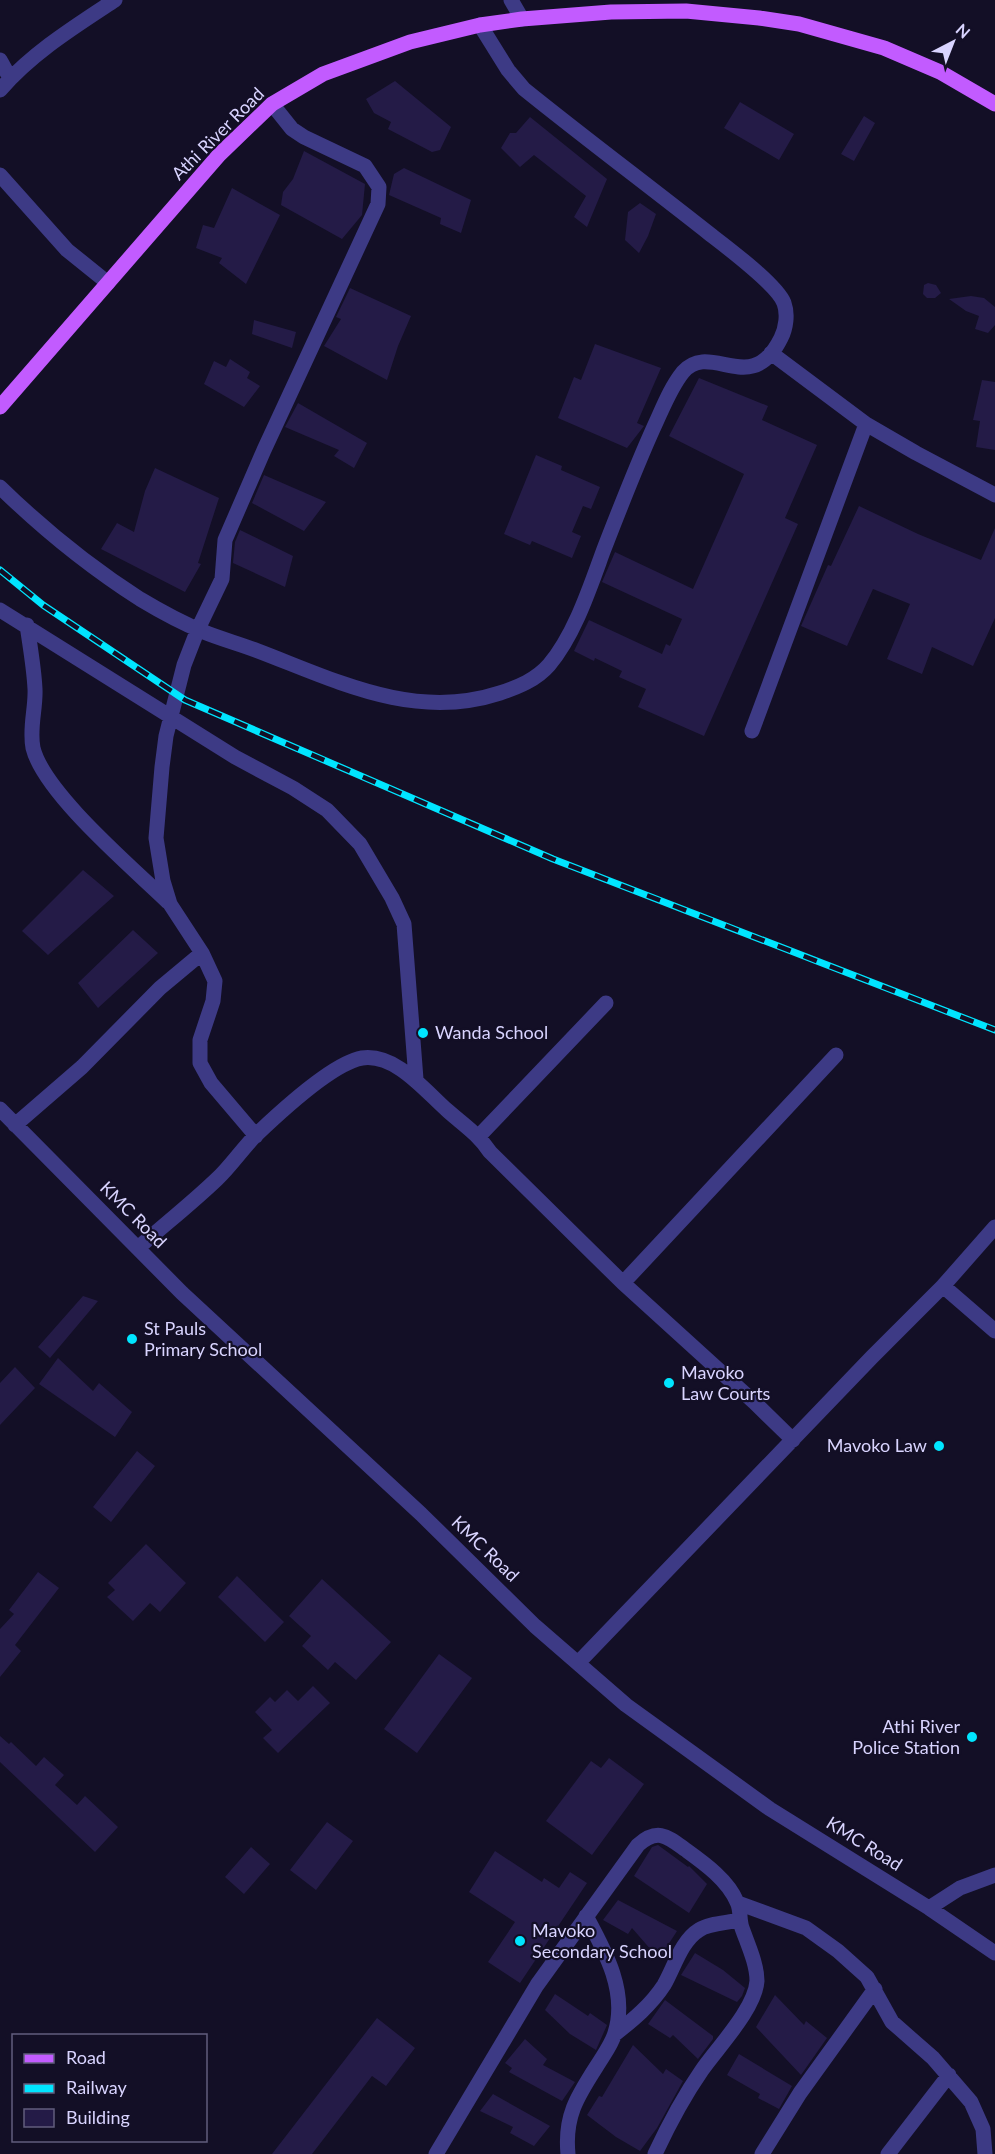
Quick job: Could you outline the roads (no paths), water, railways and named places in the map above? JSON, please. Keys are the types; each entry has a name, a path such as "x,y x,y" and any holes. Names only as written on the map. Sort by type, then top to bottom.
{"main road":[{"name":"Athi River Road","path":"0,407 219,155 272,104 333,70 410,42 480,25 522,19 611,12 686,11 759,18 799,24 844,36 913,60 940,72 995,104"}],"street":[{"path":"0,60 5,84 59,37 115,0"},
{"path":"511,0 522,19"},
{"path":"0,487 35,521 140,599 198,629 324,677 403,701 443,704 489,696 517,687 547,667 562,646 587,594 630,480 670,392 686,369 696,363 708,361 741,369 754,367 771,353 780,340 785,327 786,314 784,302 778,293 743,260 524,89 508,70 480,25"},
{"path":"170,904 163,881 156,838 162,766 184,666 198,629 222,579 225,540 269,439 378,204 379,187 365,166 292,129 272,104"},
{"path":"0,175 67,250 108,283"},
{"path":"771,353 866,424 995,495"},
{"path":"752,731 866,424"},
{"path":"0,610 171,718 327,810 360,844 392,898 404,924 416,1079"},
{"path":"27,625 35,690 32,723 33,747 39,765 56,789 100,837 170,904 202,953 215,981 213,1001 200,1040 200,1063 211,1083 256,1136"},
{"path":"15,1125 82,1066 160,988 202,953"},
{"path":"479,1136 606,1003"},
{"path":"623,1283 836,1055"},
{"path":"138,1248 217,1179 256,1136 321,1080 352,1061 363,1058 385,1062 416,1079 447,1111 479,1136 490,1152 623,1283 793,1440"},
{"name":"KMC Road","path":"0,1109 182,1293 429,1522 534,1626 626,1705 770,1809 929,1908 995,1953"},
{"path":"578,1664 943,1286 995,1227"},
{"path":"943,1286 995,1331"},
{"path":"436,2154 537,1985 638,1845 653,1835 669,1838 704,1863 724,1883 738,1903 740,1920 757,1981 753,2001 701,2071 655,2154"},
{"path":"929,1908 960,1888 995,1875"},
{"path":"738,1903 806,1928 867,1977 892,2022 949,2075 971,2102 983,2129 985,2154"},
{"path":"568,2154 568,2121 575,2102 615,2034 618,2019 615,1980 610,1961 586,1916"},
{"path":"615,2034 654,1998 684,1947 700,1929 740,1920"},
{"path":"762,2154 800,2093 875,1989"},
{"path":"896,2151 949,2075"}],"railway":[{"path":"0,570 43,605 185,700 553,859 995,1030"}],"place":[{"name":"Wanda School","path":"423,1033"},
{"name":"St Pauls Primary School","path":"132,1339"},
{"name":"Mavoko Law Courts","path":"669,1383"},
{"name":"Mavoko Law","path":"939,1446"},
{"name":"Athi River Police Station","path":"972,1737"},
{"name":"Mavoko Secondary School","path":"520,1941"}]}
